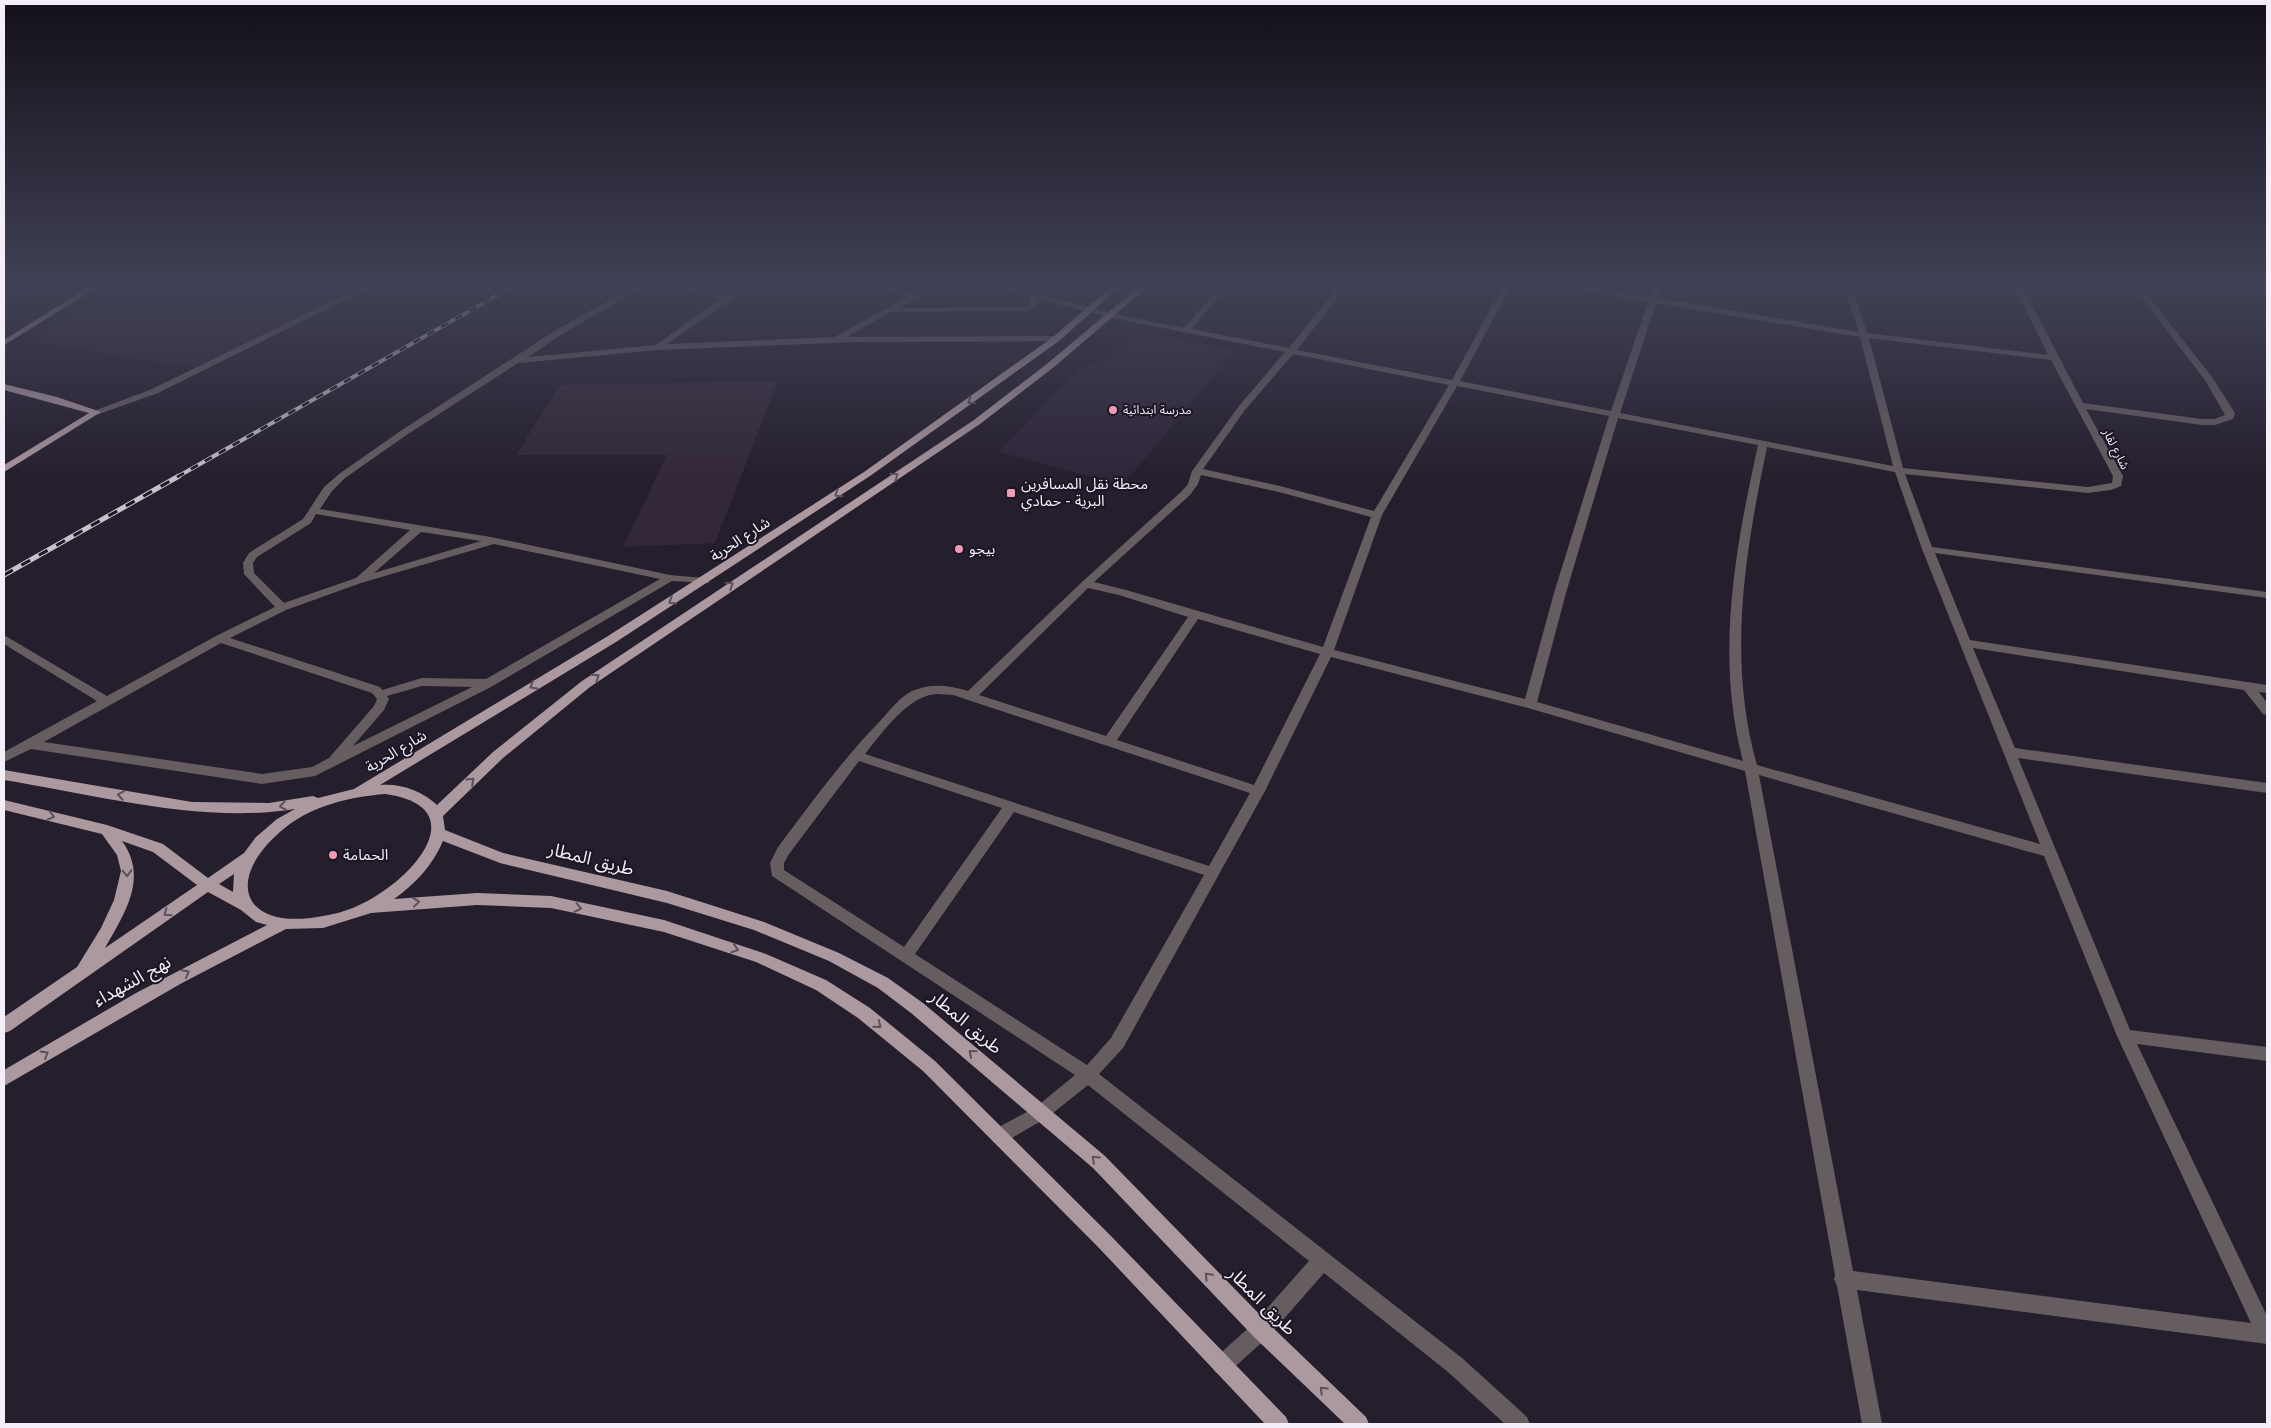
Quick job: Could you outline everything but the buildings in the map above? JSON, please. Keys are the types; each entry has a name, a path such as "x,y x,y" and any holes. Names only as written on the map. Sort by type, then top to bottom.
{"main road":[{"name":"شارع الحرية","path":"359,791 612,639 704,581 867,474 1040,351"},
{"path":"436,814 520,736 586,684 977,422 1070,351"},
{"path":"4,388 54,399 96,412"},
{"path":"4,469 96,412"},
{"path":"4,775 192,807 269,808 331,798 359,791 385,789 408,792 425,801 436,814 438,833 431,853 417,873 395,891 368,907 338,919 316,924 283,924 273,923 256,916 244,905 206,884 158,848 107,830 4,804"},
{"path":"244,905 238,891 239,875 248,857 262,839 282,822 306,808 331,798"},
{"path":"81,974 118,910 128,884 126,860 107,830"},
{"name":"طريق المطار","path":"438,833 500,858 685,903 759,926 834,957 883,983 918,1008 1099,1162 1261,1330 1358,1424"},
{"name":"نهج الشهداء","path":"4,1026 81,974 206,884 248,857"},
{"path":"368,907 477,899 551,902 664,926 762,958 821,986 864,1013 929,1066 1104,1242 1279,1424"},
{"name":"نهج الشهداء","path":"4,1079 183,975 283,924"}],"street":[{"path":"96,412 155,391 237,351"},
{"path":"282,608 249,574 248,564 253,555 307,521 328,488 342,476 404,432 531,351"},
{"path":"516,361 621,351"},
{"path":"970,696 1086,584 1173,506 1193,484 1197,471 1242,408 1291,351"},
{"path":"1295,351 1614,416 1899,470"},
{"path":"999,1136 1042,1112 1088,1075 1117,1043 1258,791 1327,652 1377,515 1474,351"},
{"path":"1530,704 1560,593 1635,351"},
{"path":"1868,351 1899,470 1927,549 2009,752 2125,1036 2267,1336"},
{"path":"1993,351 2054,358"},
{"name":"شارع لقار","path":"1899,470 2088,490 2111,487 2117,484 2118,476 2050,351"},
{"path":"2079,405 2202,422 2215,422 2230,417 2230,413 2209,379 2187,351"},
{"path":"1763,445 1752,498 1739,581 1734,648 1738,712 1750,768 1843,1279 1872,1424"},
{"path":"1197,471 1280,489 1377,515"},
{"path":"314,511 420,527 670,578 704,581"},
{"path":"357,581 420,527"},
{"path":"4,758 220,639 282,608 357,581 494,541"},
{"path":"1927,549 2267,595"},
{"path":"29,744 262,779 295,776 330,764 487,684 670,578"},
{"path":"1086,584 1122,592 1195,615 1327,652 1530,704 2050,852"},
{"path":"1108,743 1195,615"},
{"path":"4,639 106,702"},
{"path":"220,639 376,690 381,694 383,699 380,707 330,764"},
{"path":"1965,643 2267,689"},
{"path":"381,694 422,682 487,684"},
{"path":"2248,686 2267,711"},
{"path":"1258,791 970,696 941,689 924,691 913,696 854,755 783,851 777,863 777,872 1088,1075 1455,1365 1520,1424"},
{"path":"2009,752 2267,788"},
{"path":"854,755 1211,872"},
{"path":"906,956 1011,806"},
{"path":"2125,1036 2267,1054"},
{"path":"1222,1366 1261,1330 1322,1261"},
{"path":"1843,1279 2267,1336"}],"shaded area":[{"path":"87,351 231,351 195,368"},
{"name":"مدرسة ابتدائية","path":"1117,351 1234,351 1123,485 998,452 1080,368 1112,357"},
{"path":"778,381 715,543 623,547 667,455 516,455 560,385"}],"railway":[{"path":"177,477 400,351"},
{"path":"4,575 179,476"}],"place":[{"name":"مدرسة ابتدائية","path":"1113,410"},
{"name":"محطة نقل المسافرين البرية - حمادي","path":"1011,493"},
{"name":"بيجو","path":"959,549"},
{"name":"الحمامة","path":"333,855"}]}
